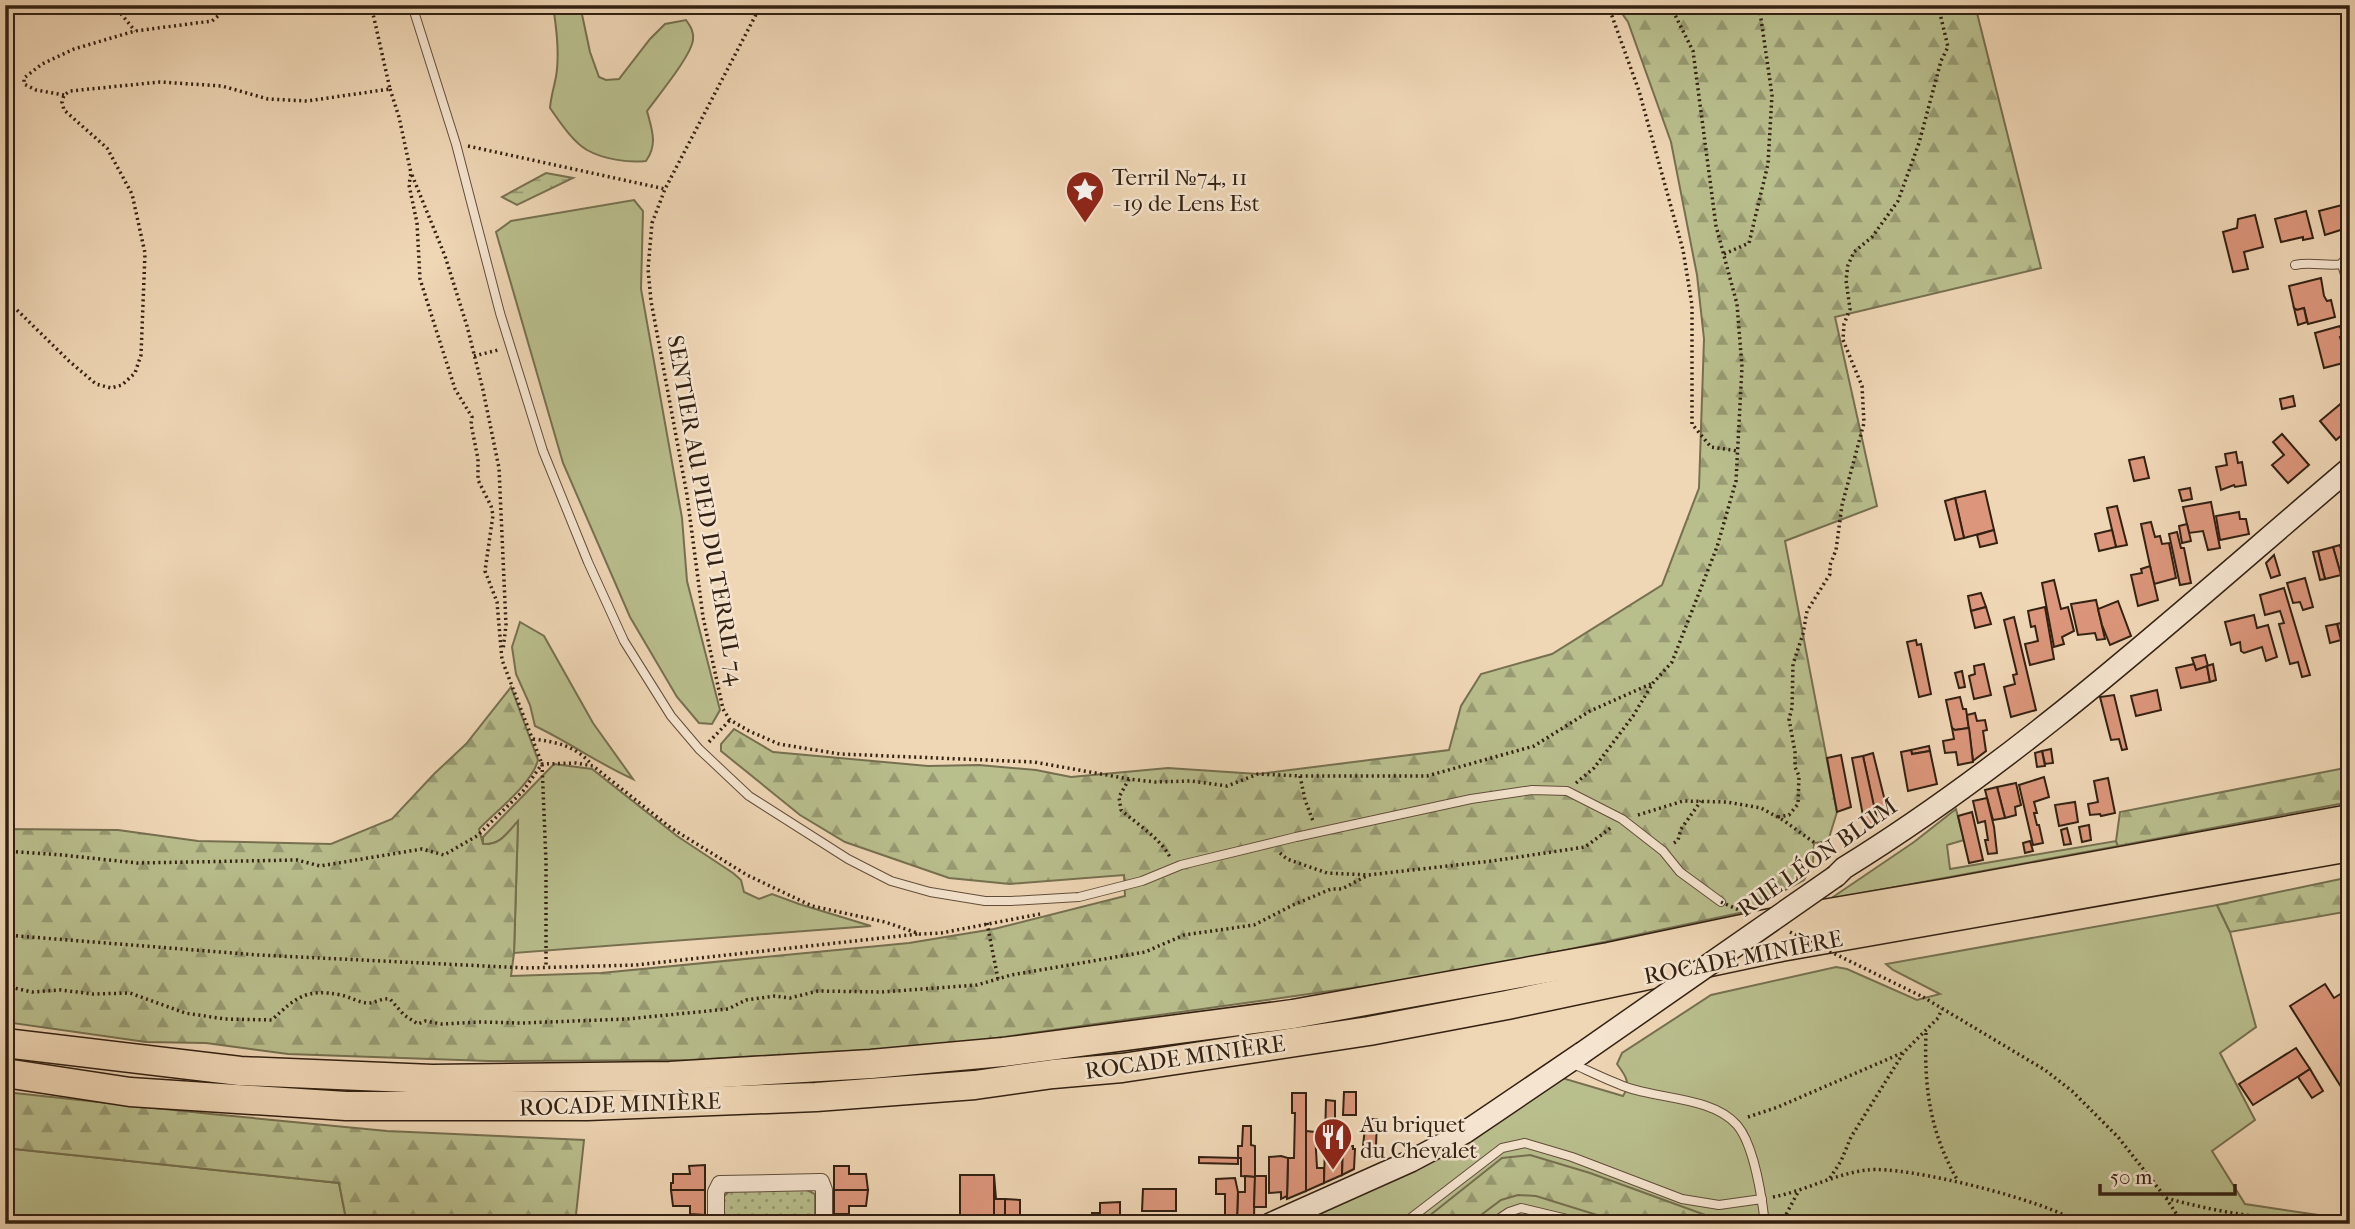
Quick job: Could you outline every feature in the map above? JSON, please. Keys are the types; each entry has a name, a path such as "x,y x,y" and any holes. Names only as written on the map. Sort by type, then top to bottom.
{"highway":[{"name":"ROCADE MINIÈRE","path":"5,1043 240,1071 432,1079 670,1076 871,1065 1003,1052 1293,1014 1609,957 1776,922 2350,819"},
{"name":"ROCADE MINIÈRE","path":"5,1073 130,1092 346,1106 587,1106 816,1097 975,1085 1122,1068 1369,1031 1520,1003 1781,947 2350,847"}],"street":[{"name":"RUE LÉON BLUM","path":"1270,1224 1411,1161 1464,1133 1923,817 2056,718 2350,468"},
{"path":"716,1224 716,1192 720,1184 821,1182 824,1190 824,1224"}],"lane":[{"path":"412,5 456,144 511,347 543,451 588,562 624,641 671,716 699,749 749,796 848,859 891,881 930,892 985,901 1079,897 1142,881 1175,867 1266,844 1471,799 1532,790 1567,791 1622,820 1662,851 1680,872 1721,902"},
{"path":"2295,265 2304,263 2349,268"},
{"path":"1575,1057 1628,1088 1713,1108 1734,1122 1745,1137 1762,1199 1765,1224"},
{"path":"1403,1224 1502,1147 1525,1143 1572,1157 1682,1199 1719,1205 1762,1199"},
{"path":"1490,1224 1521,1208 1588,1224"},
{"path":"2322,1220 2350,1221"}],"path":[{"path":"114,5 135,31"},
{"path":"231,5 212,20 135,31 74,48 42,64 24,78 24,84 36,90 64,95 160,82 222,86 268,99 307,101 390,89"},
{"path":"371,5 411,173 445,256 484,390 499,468 506,625 502,660"},
{"name":"SENTIER AU PIED DU TERRIL 74","path":"761,5 664,189 652,223 648,270 687,495 703,617 723,709 730,720 779,744 840,754 1034,762 1129,779 1155,782 1191,781 1227,786 1258,774 1427,776 1534,746 1590,711 1653,682"},
{"path":"1608,5 1639,91 1683,250 1692,305 1692,424 1711,447 1738,451"},
{"path":"1567,791 1594,768 1633,716 1653,682 1672,662 1717,547 1736,481 1742,367 1737,304 1716,226 1693,51 1670,5"},
{"path":"1724,254 1749,243 1768,164 1772,96 1762,11 1759,5"},
{"path":"1778,817 1789,815 1798,804 1799,776 1795,767 1789,719 1793,664 1807,611 1830,574 1842,505 1864,423 1862,386 1843,340 1844,324 1850,309 1846,279 1848,265 1854,252 1872,237 1886,219 1904,186 1941,61 1948,47 1938,5"},
{"path":"17,310 96,384 111,388 122,385 135,373 141,355 145,253 132,194 107,148 64,110 64,95"},
{"path":"456,144 664,189"},
{"path":"411,173 409,185 416,223 420,279 455,389 472,416 478,480 493,515 485,571 497,602 502,660 542,764 546,968"},
{"path":"474,356 511,347"},
{"path":"715,736 730,720"},
{"path":"533,738 559,742 576,750 671,828 747,875 812,906 885,922 920,934"},
{"path":"542,764 576,763 593,766"},
{"path":"5,851 137,863 297,860 320,866 422,849 444,855 477,835 523,791 542,764"},
{"path":"1300,776 1305,800 1313,816 1315,833"},
{"path":"1129,779 1119,797 1121,810 1165,847 1175,867"},
{"path":"1266,844 1287,859 1327,873 1368,875 1585,847 1622,820 1684,801 1727,802 1761,808 1778,817 1836,858 1840,872"},
{"path":"1666,857 1700,802"},
{"path":"5,986 32,992 61,990 93,994 130,993 186,1013 225,1019 272,1020 295,998 313,992 341,995 369,1004 390,999 404,1015 418,1024 425,1021 442,1024 626,1019 728,1009 746,1000 775,996 790,998 818,991 882,992 976,985 1012,975 1145,952 1184,935 1254,925 1293,905 1331,889 1342,889 1368,875"},
{"path":"1721,902 1755,917"},
{"path":"5,934 258,955 546,968 636,965 941,933 1030,917"},
{"path":"987,923 998,979"},
{"path":"1788,931 1923,997 2045,1069 2072,1091 2118,1137 2183,1224"},
{"path":"1829,1179 1904,1052 1938,1018 1942,1009"},
{"path":"1926,1031 1931,1114 1937,1138 1959,1182"},
{"path":"1734,1122 1778,1107 1904,1052"},
{"path":"1762,1199 1869,1170 1899,1172 1959,1182 2027,1201 2070,1216 2080,1224"},
{"path":"1781,1224 1800,1190"},
{"path":"2166,1198 2252,1216 2322,1220"},
{"path":"1831,1224 1852,1218 1890,1216 1989,1224"},
{"path":"2241,1224 2252,1216"}],"green space":[{"path":"553,5 580,5 590,52 599,77 606,80 619,79 665,24 686,20 692,30 691,47 647,111 653,143 646,161 616,160 587,150 571,136 550,108 558,61"},
{"path":"1616,5 1975,5 2041,268 1835,317 1877,506 1785,541 1837,812 1828,841 1814,843 1813,863 1804,880 1744,912 1501,964 1401,981 939,1046 690,1060 488,1061 288,1054 206,1043 146,1042 5,1022 5,829 118,830 198,841 331,844 392,819 466,744 511,687 538,760 521,788 479,829 483,844 495,843 518,821 511,976 601,973 909,943 994,929 1125,896 1124,875 1010,884 949,878 845,842 800,815 721,751 721,744 734,729 773,752 928,766 979,765 1036,770 1071,777 1168,768 1258,774 1449,750 1461,706 1481,674 1552,654 1662,585 1699,488 1704,339 1697,275 1671,142 1628,22"},
{"path":"546,173 573,178 517,205 502,197"},
{"path":"634,200 643,211 641,289 682,518 687,581 720,710 712,724 699,723 677,697 630,617 563,463 496,232 511,221"},
{"path":"520,622 544,636 593,723 633,779 535,726 530,705 516,674 512,647"},
{"path":"554,764 592,769 677,836 733,873 741,880 744,892 759,899 772,894 871,926 514,953 518,822 503,838 494,843 483,844 483,837"},
{"path":"2350,767 2350,802 2118,846 2116,841 2120,812"},
{"path":"1956,809 1964,840 1947,845 1950,869 2116,841 2118,846 1830,899 1914,842"},
{"path":"2350,877 2350,911 2230,932 2217,905"},
{"path":"2217,905 2230,932 2256,1027 2220,1053 2255,1120 2212,1151 2245,1204 2318,1215 2322,1220 2350,1224 1298,1224 1367,1192 1559,1077 1623,1096 1627,1087 1626,1080 1617,1064 1622,1053 1711,995 1836,967 1847,969 1917,1000 1940,994 1886,964"},
{"path":"5,1092 387,1131 584,1140 575,1224 347,1224 339,1183 5,1148"},
{"path":"5,1148 339,1183 347,1224 5,1224"},
{"path":"1530,1155 1590,1173 1730,1224 1626,1224 1536,1196 1518,1195 1501,1200 1469,1224 1419,1224 1502,1158"},
{"path":"731,1190 807,1190 815,1194 815,1224 724,1224 724,1196"}],"building":[{"path":"2350,200 2350,227 2325,235 2319,211 2346,204 2345,201"},
{"path":"2306,211 2313,238 2303,240 2303,237 2281,242 2275,219"},
{"path":"2255,215 2263,247 2244,252 2248,269 2233,272 2223,232 2237,228 2238,219"},
{"path":"2321,278 2324,296 2327,301 2331,300 2335,317 2308,324 2304,308 2294,308 2289,286"},
{"path":"2294,308 2304,308 2307,322 2298,325"},
{"path":"2340,326 2347,362 2324,368 2315,333"},
{"path":"2293,396 2295,406 2282,409 2280,399"},
{"path":"2350,396 2350,428 2336,440 2320,421"},
{"path":"2282,434 2309,465 2288,483 2272,465 2284,455 2273,442"},
{"path":"2236,452 2238,463 2242,462 2246,485 2234,485 2221,490 2216,467 2227,465 2225,454"},
{"path":"2144,457 2149,478 2134,481 2129,460"},
{"path":"2190,488 2192,499 2182,501 2179,490"},
{"path":"1985,491 1994,530 1964,538 1955,498"},
{"path":"1955,498 1964,538 1955,540 1945,501"},
{"path":"2211,502 2220,548 2208,550 2203,531 2189,533 2183,507"},
{"path":"2117,506 2127,545 2116,547 2107,508"},
{"path":"2239,512 2240,519 2246,519 2249,534 2220,540 2216,516"},
{"path":"2151,522 2155,537 2160,536 2162,544 2169,543 2176,578 2154,584 2141,524"},
{"path":"2187,524 2191,541 2182,543 2179,526"},
{"path":"1994,530 1997,543 1980,547 1977,535"},
{"path":"2112,530 2116,547 2099,551 2095,534"},
{"path":"2177,532 2181,548 2184,548 2191,583 2180,585 2169,534"},
{"path":"2340,545 2347,573 2341,575 2333,547"},
{"path":"2333,547 2341,575 2325,579 2318,551"},
{"path":"2318,551 2325,579 2320,580 2313,552"},
{"path":"2274,555 2280,575 2271,578 2266,563"},
{"path":"2150,566 2158,600 2138,606 2131,575 2142,573 2141,569"},
{"path":"2305,578 2313,607 2303,610 2300,602 2293,603 2287,583"},
{"path":"2054,580 2061,609 2068,607 2074,631 2062,637 2064,644 2054,647 2042,583"},
{"path":"2284,588 2310,675 2302,677 2298,662 2290,664 2279,624 2284,623 2280,611 2265,615 2260,595"},
{"path":"2345,591 2350,611 2350,638 2341,640 2337,624 2348,621 2341,592"},
{"path":"1981,593 1986,607 1971,611 1968,596"},
{"path":"2096,600 2105,639 2097,640 2095,633 2078,635 2071,604"},
{"path":"2118,601 2131,636 2110,645 2098,609"},
{"path":"1986,607 1991,624 1975,628 1971,611"},
{"path":"2045,607 2054,659 2030,665 2025,644 2038,641 2035,626 2031,627 2028,611"},
{"path":"2254,615 2257,628 2268,625 2277,657 2266,661 2262,647 2244,653 2241,651 2240,642 2231,645 2225,622"},
{"path":"2014,617 2036,710 2011,717 2004,687 2015,684 2013,675 2017,674 2004,620"},
{"path":"2337,624 2341,640 2330,643 2326,626"},
{"path":"1916,640 1917,645 1921,644 1931,694 1919,697 1907,642"},
{"path":"2205,655 2208,666 2196,670 2192,658"},
{"path":"1984,664 1991,695 1974,699 1969,676 1975,674 1974,666"},
{"path":"2194,664 2196,670 2207,666 2210,682 2181,688 2176,668"},
{"path":"2213,664 2216,680 2210,682 2207,666"},
{"path":"1962,671 1965,687 1959,688 1955,673"},
{"path":"2157,690 2161,710 2136,716 2131,696"},
{"path":"2114,695 2127,749 2122,750 2119,739 2111,740 2100,697"},
{"path":"1960,697 1963,709 1966,709 1969,728 1955,730 1952,728 1946,700"},
{"path":"1975,713 1977,721 1985,720 1987,730 1983,731 1986,751 1973,761 1967,715"},
{"path":"1952,728 1969,728 1973,762 1958,765 1956,752 1945,753 1943,741 1954,739"},
{"path":"1929,746 1930,751 1912,754 1911,750"},
{"path":"2051,749 2053,763 2045,764 2042,751"},
{"path":"1911,750 1912,754 1930,751 1937,784 1908,791 1901,752"},
{"path":"2042,751 2045,766 2037,767 2035,753"},
{"path":"1873,753 1887,809 1875,812 1863,756"},
{"path":"1841,755 1851,807 1837,812 1827,758"},
{"path":"1863,756 1878,824 1865,826 1852,758"},
{"path":"2044,777 2049,797 2034,802 2037,813 2034,813 2043,843 2033,845 2019,785"},
{"path":"2108,778 2115,813 2090,815 2088,804 2098,802 2094,781"},
{"path":"2016,783 2021,805 2015,807 2016,815 2005,818 1997,787"},
{"path":"1997,787 2005,818 1993,820 1985,790"},
{"path":"1987,798 1997,853 1988,854 1985,821 1978,823 1973,801"},
{"path":"2075,802 2078,822 2059,826 2055,805"},
{"path":"1972,812 1983,860 1969,863 1958,816"},
{"path":"2089,825 2091,840 2082,842 2079,827"},
{"path":"2067,828 2071,844 2064,845 2061,830"},
{"path":"2030,841 2033,851 2025,853 2023,843"},
{"path":"2325,984 2334,998 2350,988 2350,1101 2290,1006"},
{"path":"2296,1048 2310,1069 2253,1105 2239,1084"},
{"path":"2310,1069 2323,1091 2312,1098 2298,1077"},
{"path":"1344,1092 1356,1092 1356,1115 1343,1115"},
{"path":"1292,1093 1306,1093 1306,1191 1287,1199 1288,1158 1294,1158 1295,1113 1292,1113"},
{"path":"1326,1100 1335,1101 1335,1148 1343,1148 1342,1175 1324,1183"},
{"path":"1366,1119 1377,1119 1376,1146 1363,1146"},
{"path":"1243,1126 1251,1126 1251,1145 1255,1146 1255,1177 1241,1176 1238,1146 1242,1146"},
{"path":"1306,1131 1315,1132 1317,1168 1324,1168 1324,1183 1306,1191"},
{"path":"1343,1146 1353,1146 1355,1149 1354,1169 1342,1175"},
{"path":"1199,1157 1238,1158 1238,1164 1199,1163"},
{"path":"1269,1157 1288,1158 1287,1196 1281,1199 1281,1192 1269,1193"},
{"path":"705,1165 705,1190 671,1190 673,1174 690,1174 689,1166"},
{"path":"834,1166 849,1166 849,1174 866,1174 868,1190 834,1190"},
{"path":"960,1175 994,1175 994,1224 960,1224"},
{"path":"994,1175 996,1199 1005,1199 1005,1224 994,1224"},
{"path":"1245,1176 1255,1177 1254,1218 1237,1218 1238,1192 1245,1192"},
{"path":"1255,1176 1266,1176 1266,1207 1254,1207"},
{"path":"1235,1178 1238,1192 1237,1218 1225,1218 1225,1194 1216,1194 1216,1179"},
{"path":"1143,1189 1176,1189 1176,1211 1142,1211"},
{"path":"671,1190 705,1190 705,1215 690,1214 690,1206 673,1206"},
{"path":"834,1190 868,1190 866,1206 849,1206 849,1214 834,1214"},
{"path":"1005,1199 1020,1200 1020,1224 1005,1224"},
{"path":"1120,1202 1120,1224 1092,1224 1092,1213 1100,1213 1100,1203"}],"place":[{"name":"Terril №74, 11 - 19 de Lens Est","path":"1085,224"},
{"name":"Au briquet du Chevalet","path":"1333,1171"}]}
